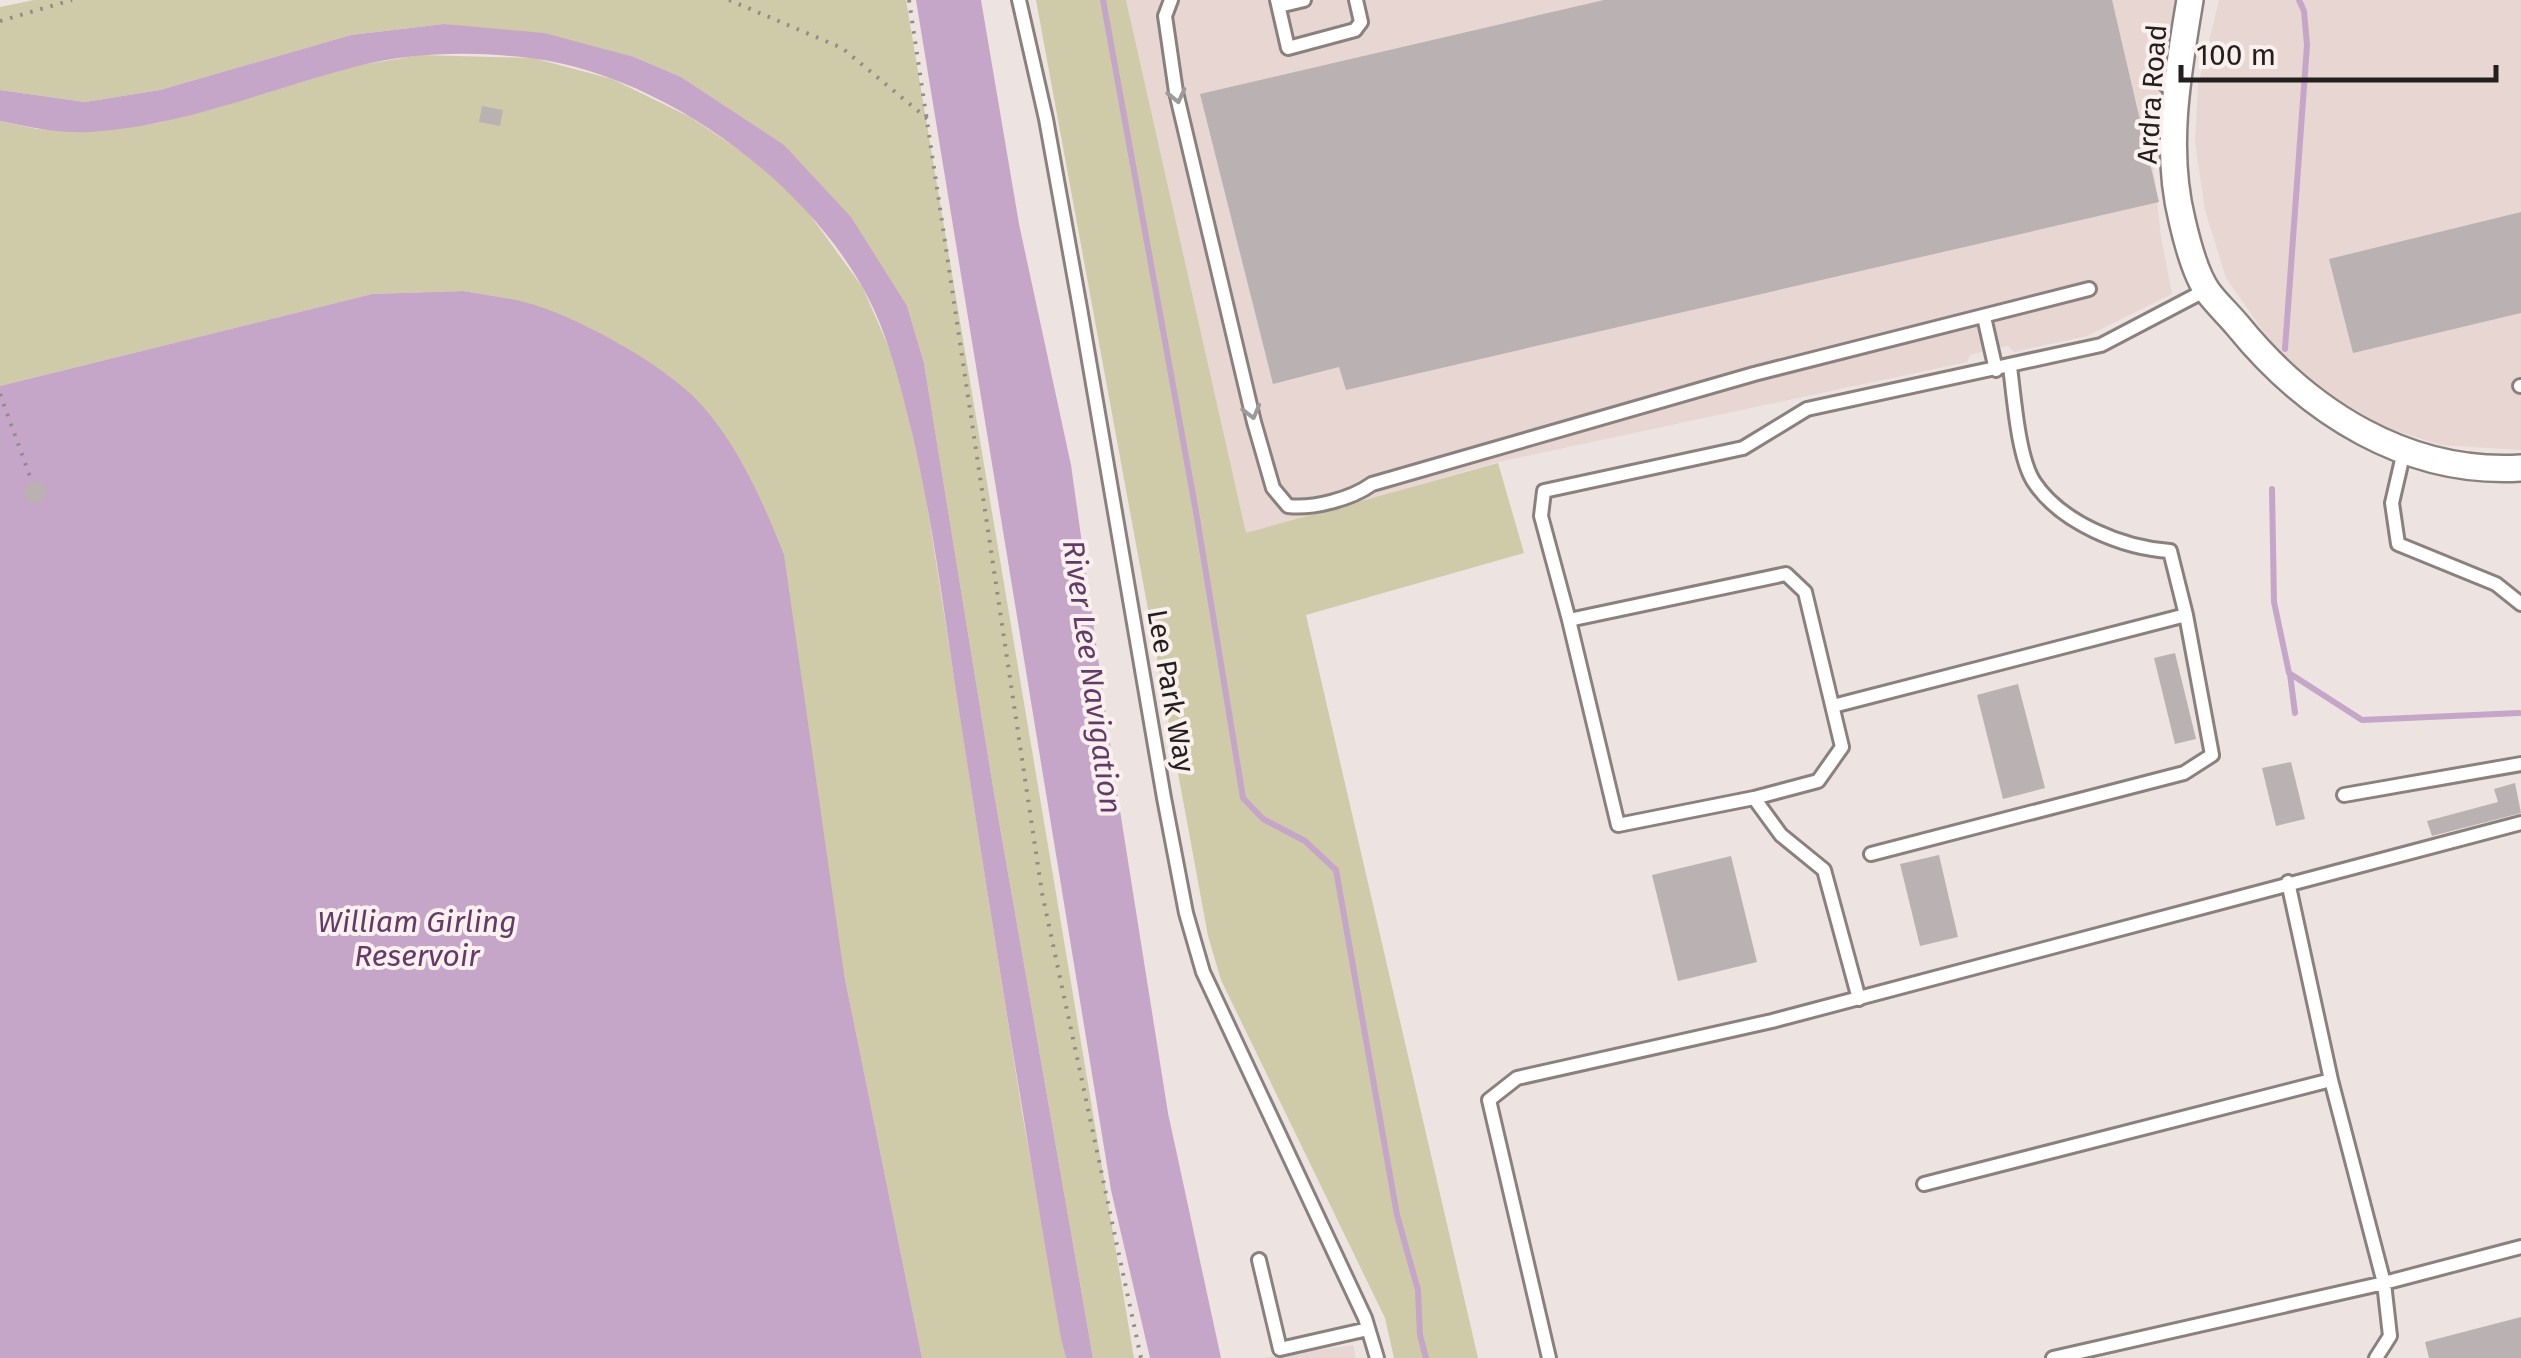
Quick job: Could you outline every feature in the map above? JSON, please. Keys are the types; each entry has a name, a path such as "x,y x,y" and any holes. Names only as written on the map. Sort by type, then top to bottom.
{"street":[{"name":"Ardra Road","path":"2190,0 2176,95 2174,172 2182,221 2206,290 2259,352 2308,398 2356,430 2404,451 2455,465 2521,468"}],"lane":[{"name":"Lee Park Way","path":"1019,0 1046,119 1161,780 1194,944 1203,972 1368,1329 1377,1358"},
{"path":"1171,0 1166,16 1176,92 1247,394 1273,488 1288,506 1304,508 1362,491 1372,484 1754,374 2089,290"},
{"path":"1304,0 1278,3 1288,48 1355,30 1361,22 1356,0"},
{"path":"2155,75 2176,95"},
{"path":"1569,620 1786,574 1805,592 1842,747 1818,782 1618,826 1541,516 1544,491 1743,448 1807,409 2003,368 2116,339 2206,290"},
{"path":"1871,854 2184,773 2212,755 2170,551 2142,549 2068,518 2032,481 2003,368 1984,317"},
{"path":"2404,451 2392,503 2398,544 2496,584 2521,604"},
{"path":"1833,706 2186,616"},
{"path":"2344,794 2521,764"},
{"path":"1754,798 1781,834 1824,870 1859,999"},
{"path":"1549,1358 1489,1100 1517,1078 1859,999 2521,823"},
{"path":"2288,882 2331,1080 2384,1284 2390,1336 2376,1358"},
{"path":"1924,1184 2331,1080"},
{"path":"2053,1358 2384,1284 2521,1247"},
{"path":"1259,1260 1280,1349 1368,1329"}],"path":[{"path":"0,21 72,0"},
{"path":"729,0 842,48 928,120"},
{"path":"909,0 1042,893 1141,1358"},
{"path":"0,394 32,482"}],"shaded area":[{"path":"34,0 906,0 1134,1358 1093,1358 924,363 907,306 783,144 681,77 634,57 444,24 351,35 160,90 85,102 0,90 0,7"},
{"path":"1036,0 1126,0 1246,533 1498,463 1524,553 1306,615 1478,1358 1394,1358 1385,1318 1221,980 1208,936"},
{"path":"1126,0 2175,0 2151,143 2161,237 2172,294 2087,336 2014,352 2008,346 1991,349 1970,355 1967,362 1498,462 1246,534"},
{"path":"2219,0 2521,0 2521,450 2441,445 2384,427 2311,383 2268,338 2226,278 2205,210 2195,142 2198,86"},
{"path":"421,55 533,58 612,79 690,117 756,161 805,208 863,288 896,364 924,485 1022,1112 1066,1358 922,1358 844,974 640,358 588,327 526,303 463,291 372,294 0,386 0,121 37,129 88,132 158,123 360,65"},
{"path":"1353,1345 1356,1358 1262,1358"}],"water":[{"name":"River Lee Navigation","path":"916,0 981,0 1019,224 1071,465 1168,1113 1221,1358 1150,1358 1111,1190"},
{"path":"444,24 544,33 634,57 681,77 783,144 851,217 907,306 924,363 1093,1358 1066,1358 1061,1338 932,534 903,396 872,305 836,247 803,207 764,170 675,108 628,85 579,68 530,58 443,54 379,61 192,115 125,128 68,132 0,121 0,90 85,102 160,90 351,35"},
{"name":"William Girling Reservoir","path":"463,291 544,308 612,340 676,381 721,430 767,513 784,555 844,974 922,1358 0,1358 0,386 372,294"}],"building":[{"path":"1604,0 2112,0 2159,202 1346,390 1339,367 1273,384 1200,94"},
{"path":"482,106 503,110 500,126 479,122"},
{"path":"2521,212 2521,313 2353,353 2329,259"},
{"path":"35,481 43,484 43,500 35,503 27,500 24,492 27,484"},
{"path":"2175,653 2196,739 2175,744 2154,658"},
{"path":"2018,684 2045,788 2003,799 1977,695"},
{"path":"2291,762 2305,819 2276,826 2262,768"},
{"path":"2515,783 2521,813 2432,836 2427,821 2498,802 2494,789"},
{"path":"1939,855 1958,937 1920,946 1900,864"},
{"path":"1731,856 1757,962 1678,981 1652,875"},
{"path":"2521,1317 2521,1358 2429,1358 2425,1342"}],"waterway":[{"path":"1103,0 1196,512 1243,798 1263,819 1305,841 1336,870 1397,1215 1418,1290 1420,1335 1426,1358"},
{"path":"2285,349 2307,45 2299,0"},
{"path":"2272,489 2274,602 2289,673 2362,720 2519,713"},
{"path":"2290,674 2295,713"}]}
